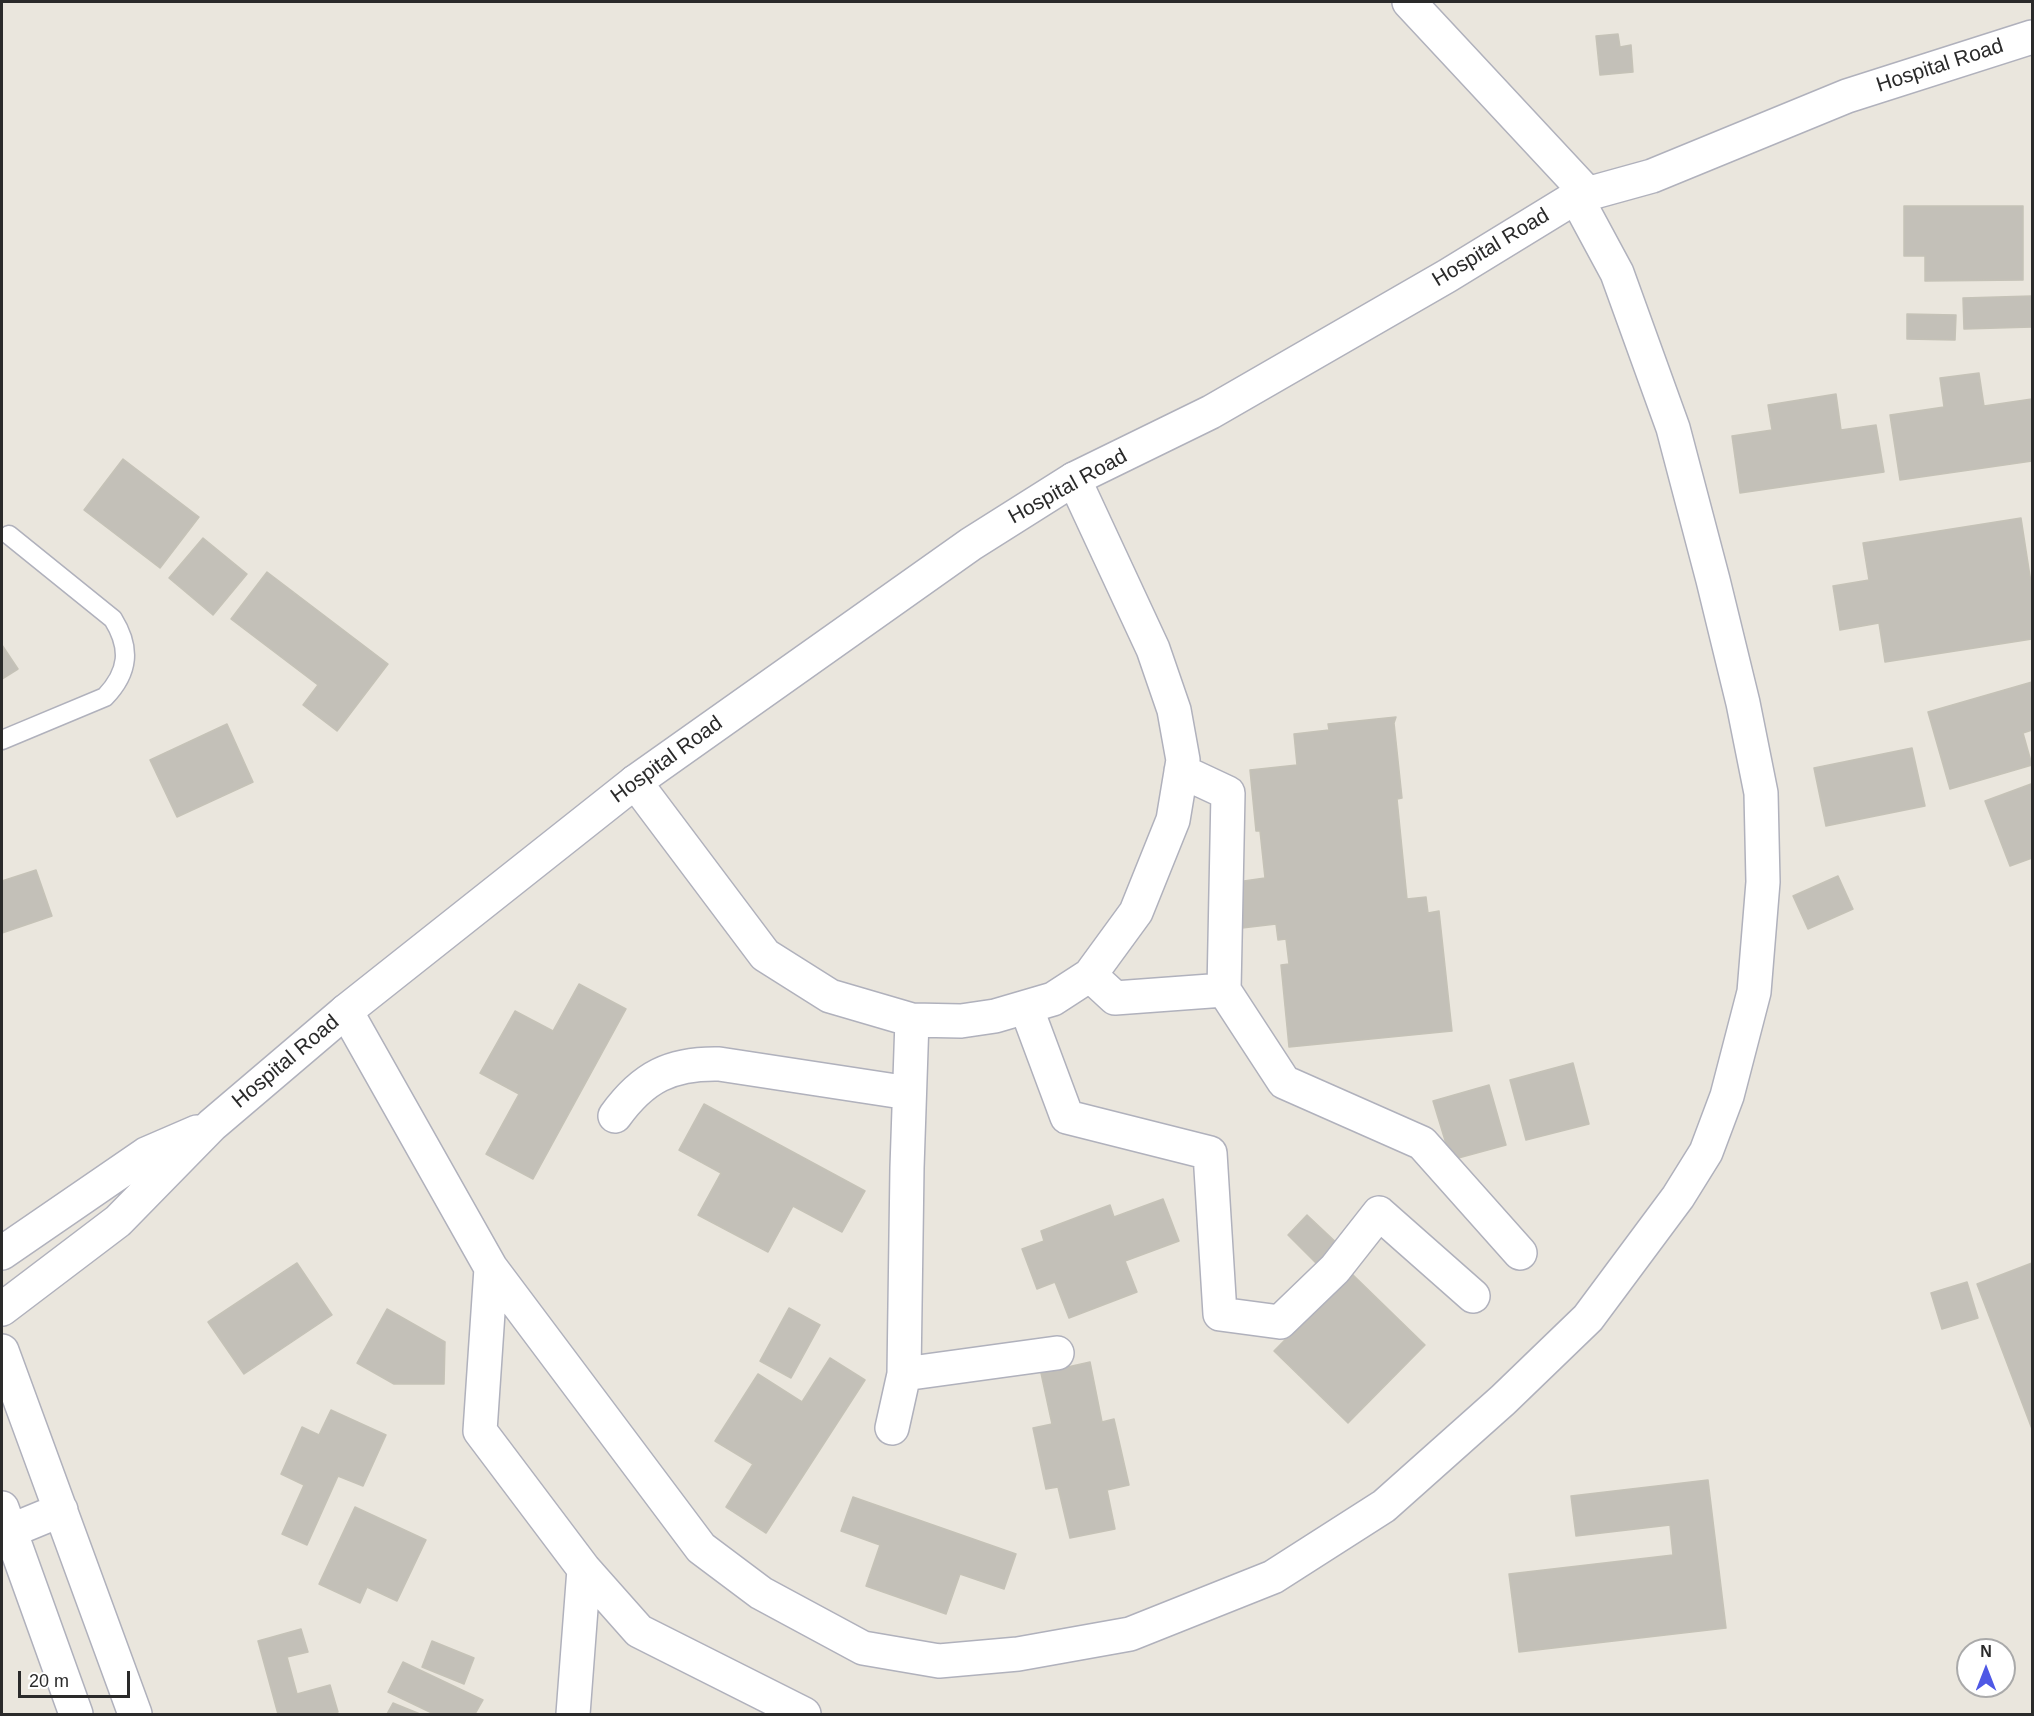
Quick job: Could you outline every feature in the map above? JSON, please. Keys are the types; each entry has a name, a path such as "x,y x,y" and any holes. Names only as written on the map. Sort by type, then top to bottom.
{"street":[{"path":"346,1011 491,1268 701,1548 762,1593 862,1647 939,1660 1018,1654 1130,1635 1273,1577 1384,1506 1503,1400 1588,1318 1678,1197 1706,1152 1727,1096 1754,992 1763,882 1761,793 1748,726 1713,580 1673,428 1617,273 1581,195 1409,2"},
{"name":"Hospital Road","path":"212,1125 346,1011 635,782 971,544 1074,479 1211,412 1447,276 1581,195 1653,176 1847,96 2032,37"},
{"path":"635,782 765,955 830,996 912,1020 961,1021 995,1016 1053,999 1090,975 1136,912 1173,820 1183,760 1174,710 1153,649 1074,479"},
{"path":"1181,771 1228,793 1224,990 1284,1082 1422,1143 1520,1253"},
{"path":"1090,975 1115,998 1224,990"},
{"path":"1026,1007 1067,1117 1210,1153 1220,1314 1280,1322 1335,1269 1379,1213 1473,1296"},
{"path":"892,1428 904,1374 912,1020"},
{"path":"615,1116 634,1093 657,1075 698,1063 720,1064 909,1093"},
{"path":"2,1253 146,1154 212,1125"},
{"path":"2,1309 118,1221 212,1125"},
{"path":"491,1268 480,1431 584,1569 639,1631 804,1714"},
{"path":"2,1351 135,1714"},
{"path":"904,1374 1057,1353"},
{"path":"61,1510 6,1520 76,1714"},
{"path":"573,1714 584,1569"}],"lane":[{"path":"2,740 105,697 115,687 121,675 126,647 113,619 9,535"}],"building":[{"path":"1618,34 1620,47 1631,45 1633,72 1600,75 1596,36"},
{"path":"1904,206 2023,206 2023,280 1925,281 1925,256 1904,256"},
{"path":"2032,296 2032,327 1964,329 1963,298"},
{"path":"1907,314 1956,315 1955,340 1907,339"},
{"path":"1979,373 1984,406 2032,399 2032,461 1900,480 1890,415 1944,407 1940,378"},
{"path":"1836,394 1841,430 1876,425 1884,472 1740,493 1732,436 1772,430 1768,405"},
{"path":"123,459 199,517 160,568 84,510"},
{"path":"2021,518 2032,589 2032,639 1885,662 1879,623 1840,630 1833,586 1869,580 1863,543"},
{"path":"203,538 247,574 213,615 169,578"},
{"path":"267,572 388,664 337,731 303,705 318,685 231,619"},
{"path":"2,645 18,669 2,679"},
{"path":"2032,682 2032,730 2023,733 2032,765 1950,789 1928,712"},
{"path":"1396,717 1394,723 1402,798 1397,799 1407,899 1426,897 1428,913 1439,911 1452,1031 1289,1047 1281,965 1289,964 1286,939 1278,940 1276,924 1242,928 1237,882 1265,878 1260,831 1256,831 1250,770 1297,765 1294,734 1329,730 1328,724"},
{"path":"227,724 253,782 177,817 150,760"},
{"path":"1912,748 1925,806 1826,826 1814,768"},
{"path":"2031,784 2032,858 2010,866 1985,801"},
{"path":"36,870 52,916 2,933 2,881"},
{"path":"1838,876 1853,909 1808,929 1793,896"},
{"path":"579,984 626,1009 533,1179 486,1154 519,1094 480,1073 515,1011 553,1031"},
{"path":"1573,1063 1589,1124 1526,1140 1510,1080"},
{"path":"1489,1085 1506,1145 1451,1160 1433,1101"},
{"path":"704,1104 865,1191 842,1232 793,1206 768,1252 698,1215 721,1173 679,1150"},
{"path":"1163,1199 1179,1241 1125,1261 1137,1292 1069,1318 1055,1282 1037,1289 1022,1249 1044,1241 1041,1231 1110,1205 1114,1217"},
{"path":"1307,1215 1341,1247 1321,1268 1288,1235"},
{"path":"297,1263 332,1315 244,1374 208,1322"},
{"path":"2032,1263 2032,1429 1977,1284"},
{"path":"1351,1273 1425,1345 1348,1423 1274,1351"},
{"path":"1967,1282 1978,1318 1942,1329 1931,1293"},
{"path":"789,1308 820,1325 791,1378 760,1361"},
{"path":"387,1309 445,1342 444,1384 394,1384 357,1363"},
{"path":"830,1358 865,1380 766,1533 726,1507 753,1464 715,1441 758,1374 802,1402"},
{"path":"1090,1362 1102,1422 1114,1419 1129,1485 1107,1490 1115,1529 1070,1538 1058,1487 1046,1489 1033,1428 1052,1424 1041,1373"},
{"path":"331,1410 386,1435 363,1486 338,1476 307,1545 282,1534 304,1485 281,1474 302,1427 319,1435"},
{"path":"1708,1480 1726,1628 1519,1652 1509,1574 1673,1555 1670,1525 1576,1536 1571,1496"},
{"path":"853,1497 1016,1554 1004,1589 960,1574 946,1614 866,1586 880,1545 841,1531"},
{"path":"355,1507 426,1540 397,1601 367,1587 360,1603 319,1584"},
{"path":"301,1629 308,1652 287,1657 297,1694 330,1685 338,1712 278,1714 258,1641"},
{"path":"432,1641 474,1658 464,1684 422,1667"},
{"path":"403,1662 483,1700 475,1714 434,1714 388,1692"},
{"path":"393,1703 420,1714 387,1714"}]}
